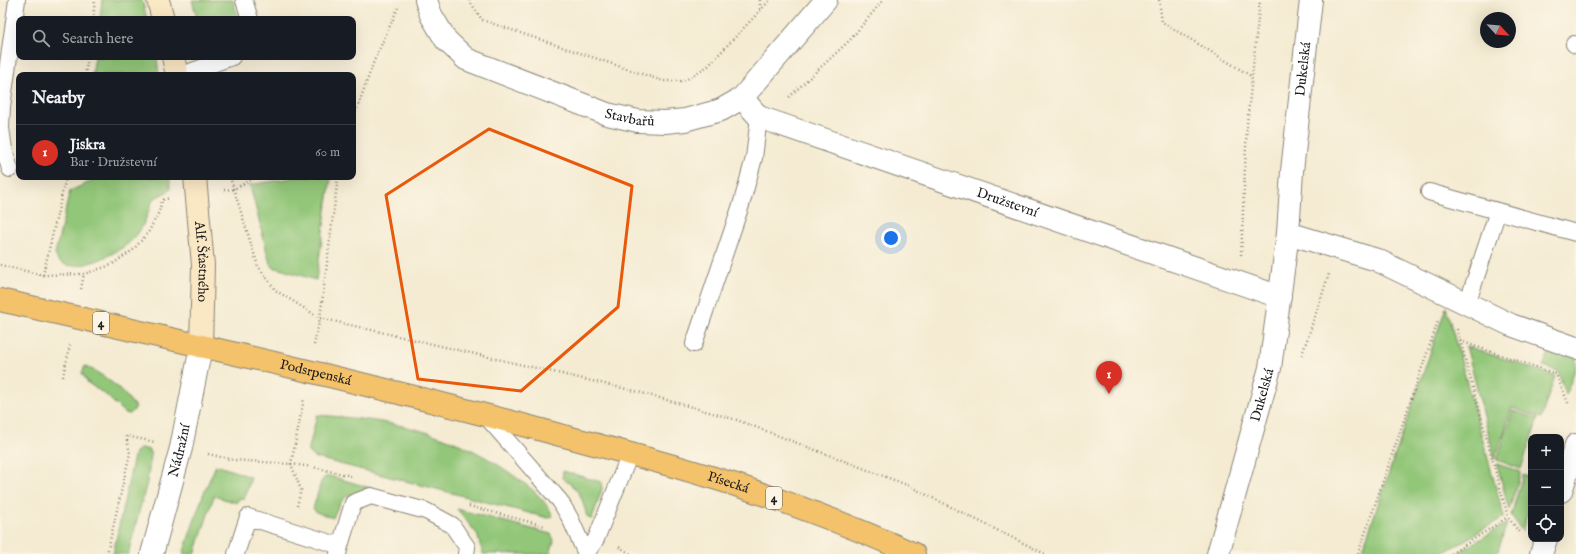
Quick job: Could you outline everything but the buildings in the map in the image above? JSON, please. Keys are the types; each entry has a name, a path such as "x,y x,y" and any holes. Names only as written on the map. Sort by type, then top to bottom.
{"main road":[{"path":"158,0 162,16"},
{"path":"174,60 176,72"},
{"name":"Alf. Šťastného","path":"195,180 203,265 201,346"},
{"name":"Podsrpenská","path":"0,300 201,346 485,415 630,454"},
{"name":"Písecká","path":"630,454 734,484 784,502 914,554"}],"street":[{"name":"Stavbařů","path":"426,0 431,15 446,40 466,59 607,114 638,121 665,122 684,120 721,110 742,98 826,0"},
{"name":"Dukelská","path":"1218,554 1270,368 1288,233 1292,172 1310,0"},
{"name":"Družstevní","path":"742,98 759,117 1280,297"},
{"path":"1288,233 1377,260 1511,325 1576,348"},
{"name":"Nádražní","path":"152,554 182,448 201,346"},
{"path":"1564,482 1576,445"},
{"path":"1541,554 1545,542"}],"lane":[{"path":"10,168 2,135 2,107 17,0"},
{"path":"244,0 249,16"},
{"path":"190,72 224,60"},
{"path":"694,344 742,202 754,158 759,117"},
{"path":"1428,192 1576,233"},
{"path":"1467,304 1498,211"},
{"path":"485,415 560,501 570,518 586,554"},
{"path":"586,554 596,539 630,454"},
{"path":"236,554 248,517 339,550 353,503 371,496 426,511 452,525 467,547 466,554"}],"path":[{"path":"93,16 95,0"},
{"path":"469,0 482,20 663,81 684,81 708,66 770,0"},
{"path":"760,0 760,12"},
{"path":"759,117 794,93 850,40 883,0"},
{"path":"1159,0 1162,22 1251,76"},
{"path":"1240,284 1251,76 1260,0"},
{"path":"356,112 374,61 399,7"},
{"path":"86,72 88,60"},
{"path":"43,275 65,180"},
{"path":"231,180 258,266 275,290 320,318 635,391 737,420 908,485 1046,554"},
{"path":"234,189 250,180"},
{"path":"320,318 338,180"},
{"path":"0,265 43,275 84,274 111,265 133,250 148,233 159,212 162,200"},
{"path":"1447,294 1508,517 1520,534"},
{"path":"1358,554 1447,294"},
{"path":"1460,341 1556,374 1569,405"},
{"path":"107,554 130,454 126,436"},
{"path":"225,458 291,464"},
{"path":"1451,554 1508,517"}],"highlighted area":[{"path":"489,129 632,186 618,307 521,391 418,379 386,195"}],"green space":[{"path":"102,0 142,0 146,16 100,16"},
{"path":"192,0 233,0 237,16 196,16"},
{"path":"94,60 157,60 159,72 92,72"},
{"path":"94,180 170,180 170,190 153,199 145,220 134,238 110,255 88,264 77,266 67,265 59,261 55,254 70,191"},
{"path":"279,180 331,180 316,280 273,267 270,264 250,185"},
{"path":"1446,307 1504,517 1441,554 1361,554"},
{"path":"1552,345 1576,353 1576,366 1566,395 1558,371 1543,366"},
{"path":"1466,346 1555,376 1541,418 1512,408 1495,459"},
{"path":"85,366 100,374 113,384 136,408 130,414 124,413 106,395 88,383 82,373"},
{"path":"1513,411 1538,419 1533,434 1528,434 1528,448 1521,469 1497,460"},
{"path":"317,415 394,424 442,437 465,446 487,458 530,487 549,508 553,516 548,518 313,457 308,452"},
{"path":"141,448 149,450 151,456 147,482 128,554 113,554 135,452"},
{"path":"1497,464 1521,472 1509,510"},
{"path":"216,465 251,477 244,500 239,498 237,503 214,496 195,554 183,554 203,495"},
{"path":"563,471 601,482 602,489 592,519 588,518 587,516 579,493 562,478"},
{"path":"1523,475 1528,477 1528,512 1522,531 1511,515"},
{"path":"330,476 374,489 352,493 343,500 336,510 333,518 316,512 313,509 321,482 325,477"},
{"path":"457,509 551,534 554,541 550,554 483,554 477,534"},
{"path":"1507,523 1497,554 1456,554"}],"place":[{"name":"Jiskra","path":"1109,394"}]}
